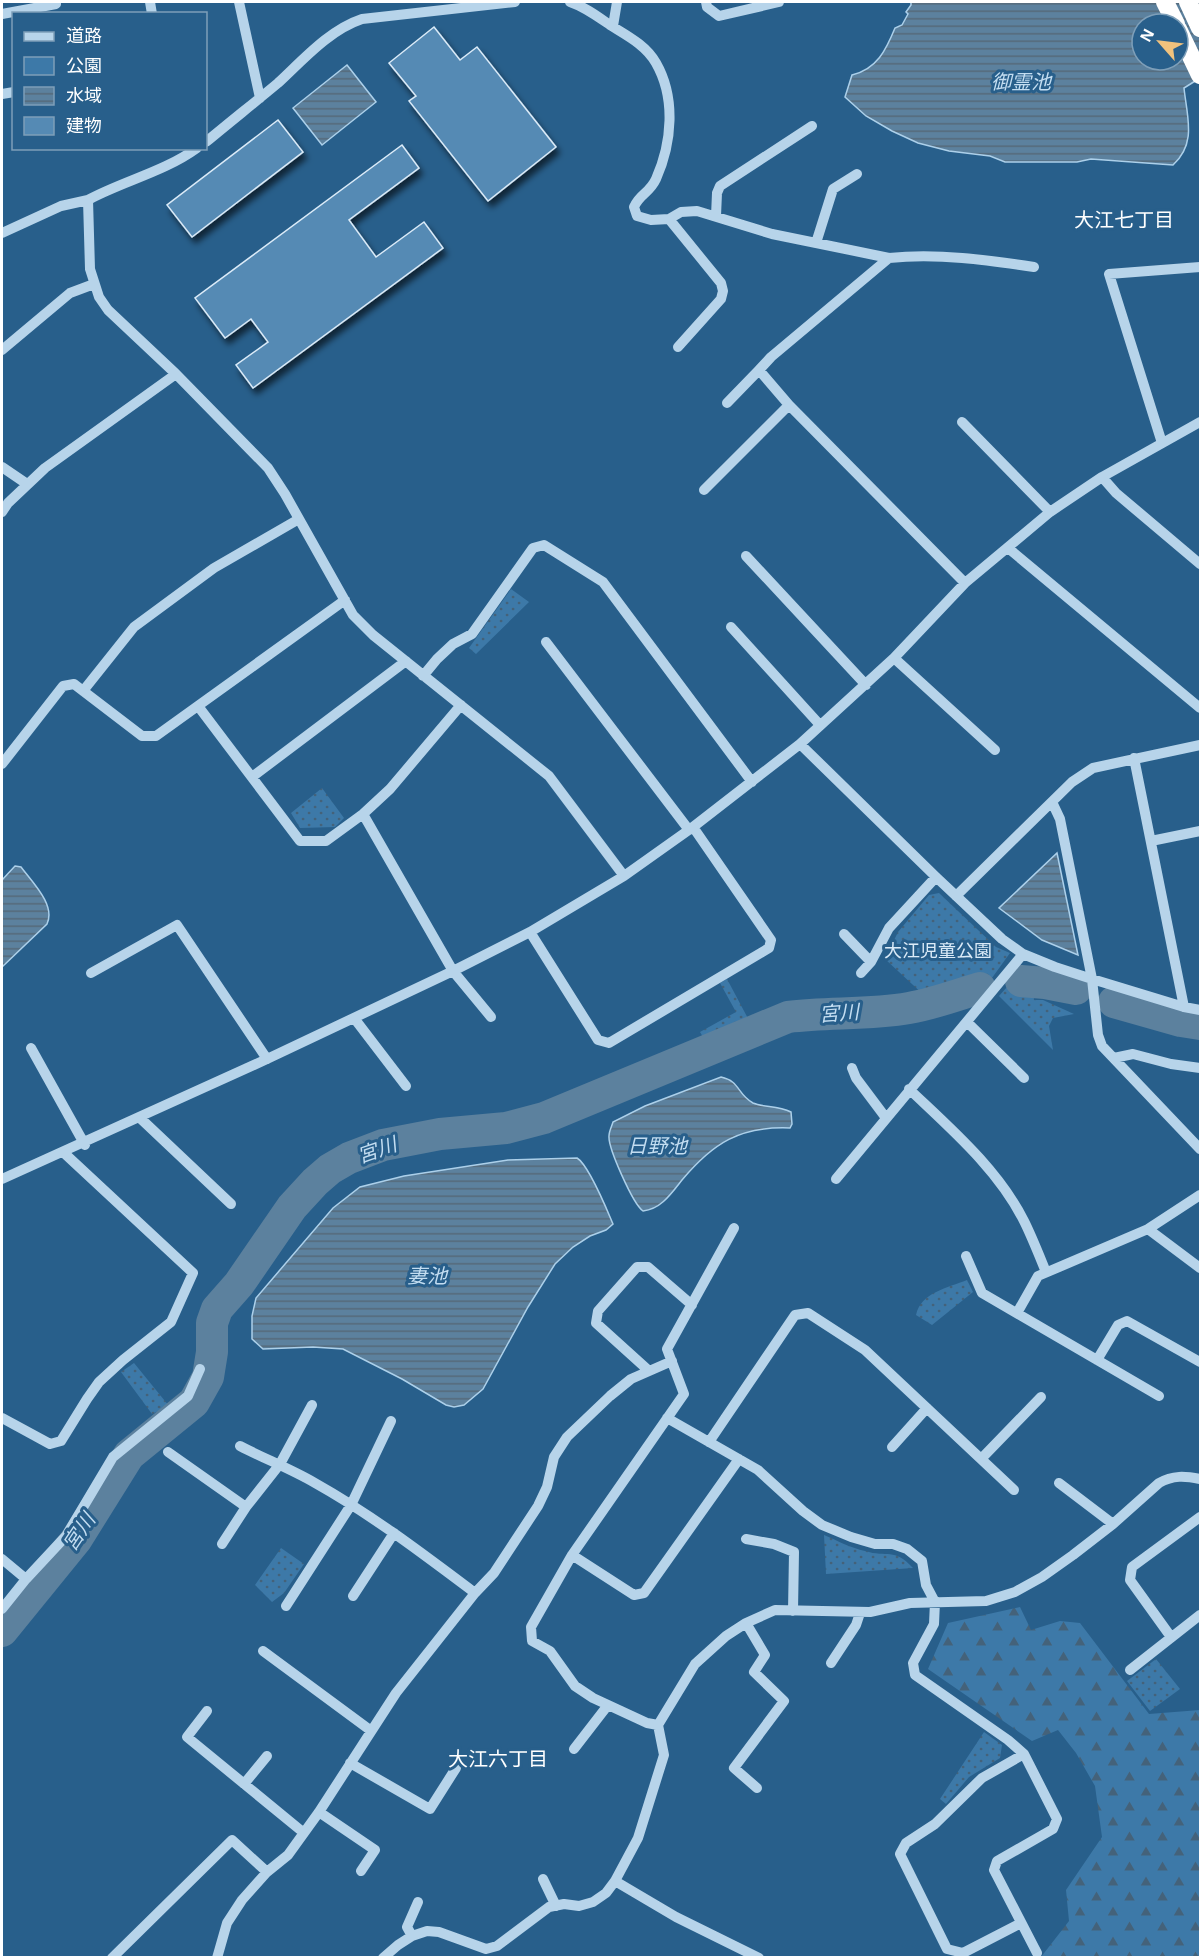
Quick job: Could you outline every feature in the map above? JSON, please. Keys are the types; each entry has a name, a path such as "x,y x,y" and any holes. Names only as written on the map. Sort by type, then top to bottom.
{"highway":[{"path":"1188,2 1200,28"},
{"path":"1190,54 1200,75"}],"street":[{"path":"240,2 260,98"},
{"path":"207,141 334,33 349,24 362,19 515,2"},
{"path":"570,2 581,6 639,43 656,61 665,84 670,106 670,128 656,178 649,192 638,198 634,207 637,216 651,220 669,219 681,212 697,212 772,234 890,258 984,259 1034,267"},
{"path":"613,26 617,2"},
{"path":"706,2 707,7 719,16 779,2"},
{"path":"16,12 57,6"},
{"path":"716,216 717,193 720,186 812,126"},
{"path":"2,232 61,206 88,200 108,189 166,166 182,153"},
{"path":"816,243 833,189 857,174"},
{"path":"88,200 90,269 99,297 108,310 176,374 268,468 353,615 373,635 549,776 624,876"},
{"path":"669,219 722,283 723,291 721,299 678,347"},
{"path":"727,403 771,357 890,258"},
{"path":"1162,443 1109,273 1200,267"},
{"path":"2,350 70,293 94,284"},
{"path":"759,369 789,405 965,583"},
{"path":"2,512 8,503 45,468 176,374"},
{"path":"704,490 789,405"},
{"path":"962,422 1050,512"},
{"path":"2,1179 85,1144 453,971 530,933 624,876 691,828 800,744 894,658 965,583 1050,512 1102,477 1199,424"},
{"path":"2,467 27,484"},
{"path":"1102,477 1116,493 1200,564"},
{"path":"84,691 134,627 214,568 299,519"},
{"path":"423,676 437,658 453,644 472,634 533,549 544,545 603,582 752,782"},
{"path":"1008,548 1200,708"},
{"path":"746,556 866,685"},
{"path":"2,764 63,686 74,684 142,736 156,736 345,600"},
{"path":"731,627 820,725"},
{"path":"530,933 598,1040 609,1043 769,948 771,940 691,828 546,642"},
{"path":"894,658 995,750"},
{"path":"252,777 406,661"},
{"path":"198,706 300,841 326,841 363,814 390,789 461,705"},
{"path":"800,744 956,896 1002,939 1023,954 1092,979 1200,1010"},
{"path":"956,896 1072,782 1094,768 1200,745"},
{"path":"1134,758 1184,1007"},
{"path":"1052,802 1060,819 1092,979 1098,1035 1102,1046 1200,1149"},
{"path":"363,814 453,971 491,1017"},
{"path":"1151,841 1200,831"},
{"path":"861,972 871,962 889,928 936,877"},
{"path":"91,973 177,925 267,1059"},
{"path":"844,934 871,962"},
{"path":"836,1179 1023,954"},
{"path":"354,1018 406,1086"},
{"path":"967,1022 1024,1078"},
{"path":"31,1048 85,1144"},
{"path":"1114,1058 1133,1054 1171,1064 1200,1068"},
{"path":"852,1068 856,1078 886,1118"},
{"path":"909,1089 973,1150 1005,1191 1024,1220 1046,1272"},
{"path":"139,1117 231,1204"},
{"path":"2,1418 50,1444 61,1441 87,1398 99,1383 123,1360 171,1322 193,1273 63,1152"},
{"path":"1017,1313 1038,1276 1148,1229 1200,1195"},
{"path":"658,1725 647,1723 608,1705 575,1686 550,1651 532,1641 531,1627 572,1555 684,1394 667,1349 734,1228"},
{"path":"1148,1229 1200,1268"},
{"path":"966,1256 982,1293 1159,1396"},
{"path":"648,1370 596,1323 598,1311 637,1267 648,1267 692,1305"},
{"path":"709,1442 795,1315 808,1313 865,1350 1014,1490"},
{"path":"1097,1360 1118,1325 1127,1321 1200,1362"},
{"path":"217,1958 227,1923 242,1900 267,1872 288,1855 319,1812 396,1693 475,1593 494,1573 538,1506 547,1487 554,1457 567,1437 631,1379 672,1361"},
{"path":"2,1609 66,1536 113,1456 188,1396 200,1369"},
{"path":"981,1459 1041,1397"},
{"path":"222,1544 280,1464 312,1405"},
{"path":"892,1447 927,1408"},
{"path":"667,1418 758,1470 822,1525 867,1541 893,1544 907,1549 922,1561 926,1586 935,1602 934,1624 913,1663 915,1675 1008,1740 1024,1754 1058,1819 1053,1829 997,1861 994,1870 1037,1953"},
{"path":"286,1606 351,1505 392,1421"},
{"path":"240,1446 316,1483 394,1533 475,1593"},
{"path":"168,1452 246,1508"},
{"path":"572,1555 634,1595 644,1593 739,1459"},
{"path":"383,1958 412,1936 427,1931 439,1932 486,1949 497,1946 549,1907 564,1904 579,1906 593,1902 606,1893 639,1838 664,1755 658,1725 694,1664 726,1636 746,1623 775,1610 861,1613 910,1604 986,1601 1015,1592 1042,1577 1113,1524 1158,1483 1167,1478 1181,1476 1200,1479"},
{"path":"1059,1483 1113,1524"},
{"path":"1172,1637 1130,1580 1132,1567 1200,1516"},
{"path":"353,1596 394,1533"},
{"path":"746,1539 774,1544 794,1552 793,1611"},
{"path":"2,1560 26,1579"},
{"path":"831,1663 861,1613"},
{"path":"1130,1670 1200,1615"},
{"path":"746,1623 765,1655 753,1672 784,1701 734,1768 757,1788"},
{"path":"263,1651 370,1730"},
{"path":"574,1749 608,1705"},
{"path":"207,1711 187,1737 304,1833"},
{"path":"1022,1923 963,1953 947,1949 900,1854 906,1843 935,1824 982,1778 1024,1754"},
{"path":"244,1784 267,1756"},
{"path":"350,1763 430,1809 456,1768"},
{"path":"319,1812 375,1850 361,1871"},
{"path":"112,1958 232,1840 267,1872"},
{"path":"543,1879 556,1906"},
{"path":"615,1881 676,1917 759,1958"},
{"path":"412,1936 407,1927 418,1902"}],"green space":[{"path":"511,589 529,602 476,654 469,648"},
{"path":"322,788 344,818 335,827 300,828 291,813"},
{"name":"大江児童公園","path":"939,893 996,947 1010,953 989,982 926,997 885,959 898,932 929,895"},
{"path":"727,979 752,1026 709,1047 700,1032 736,1012 720,983"},
{"path":"1007,987 1034,987 1034,1000 1043,1000 1074,1014 1053,1018 1049,1026 1053,1050 999,996"},
{"path":"967,1280 973,1292 932,1325 916,1315 923,1301 929,1296"},
{"path":"134,1363 169,1406 152,1414 121,1372"},
{"path":"824,1535 860,1550 901,1557 913,1568 826,1574"},
{"path":"281,1548 304,1564 284,1593 272,1602 255,1585"},
{"path":"1020,1607 1031,1630 1060,1621 1080,1623 1149,1714 1200,1710 1200,1957 1041,1957 1069,1921 1066,1890 1102,1837 1095,1786 1076,1753 1058,1730 1032,1741 928,1669 948,1623"},
{"path":"1156,1659 1180,1689 1150,1711 1127,1681"},
{"path":"984,1732 1002,1745 1000,1758 969,1777 946,1804 940,1799"}],"water":[{"name":"御霊池","path":"911,2 1200,2 1200,78 1184,88 1189,129 1185,148 1173,165 1091,159 1077,162 1005,162 990,156 949,151 918,143 892,131 866,116 845,97 852,75 868,68 880,58 895,28 902,25 908,14 906,12"},
{"path":"347,65 376,102 322,145 293,108"},
{"path":"1057,853 1078,955 1042,940 999,908"},
{"path":"15,866 21,867 42,894 49,917 47,924 2,967 2,880"},
{"name":"日野池","path":"721,1077 732,1081 753,1103 791,1112 790,1128 756,1130 729,1139 693,1167 660,1204 643,1211 628,1187 612,1152 609,1136 613,1122 645,1106"},
{"name":"妻池","path":"577,1158 592,1178 613,1224 573,1247 555,1264 528,1307 483,1389 464,1405 454,1407 446,1405 402,1379 343,1349 313,1347 263,1349 252,1339 252,1316 256,1298 333,1208 360,1187 404,1176 508,1160"}],"building":[{"path":"434,27 460,60 477,47 556,147 488,201 409,101 416,96 389,63"},
{"path":"278,120 303,152 192,237 167,205"},
{"path":"402,145 419,168 349,220 376,257 424,222 443,248 253,388 236,365 268,342 251,319 225,338 195,298"}],"waterway":[{"name":"宮川","path":"1021,981 1076,989"},
{"name":"宮川","path":"2,1631 76,1540 129,1455 194,1402 208,1377 212,1352 212,1323 217,1309 239,1284 292,1207 330,1169 349,1158 383,1145 440,1134 506,1128 544,1118 788,1017 909,1008 980,988"},
{"name":"宮川","path":"1114,1002 1181,1021 1200,1024"}],"district":[{"name":"大江七丁目","path":"1124,220"},
{"name":"大江六丁目","path":"498,1759"}]}
